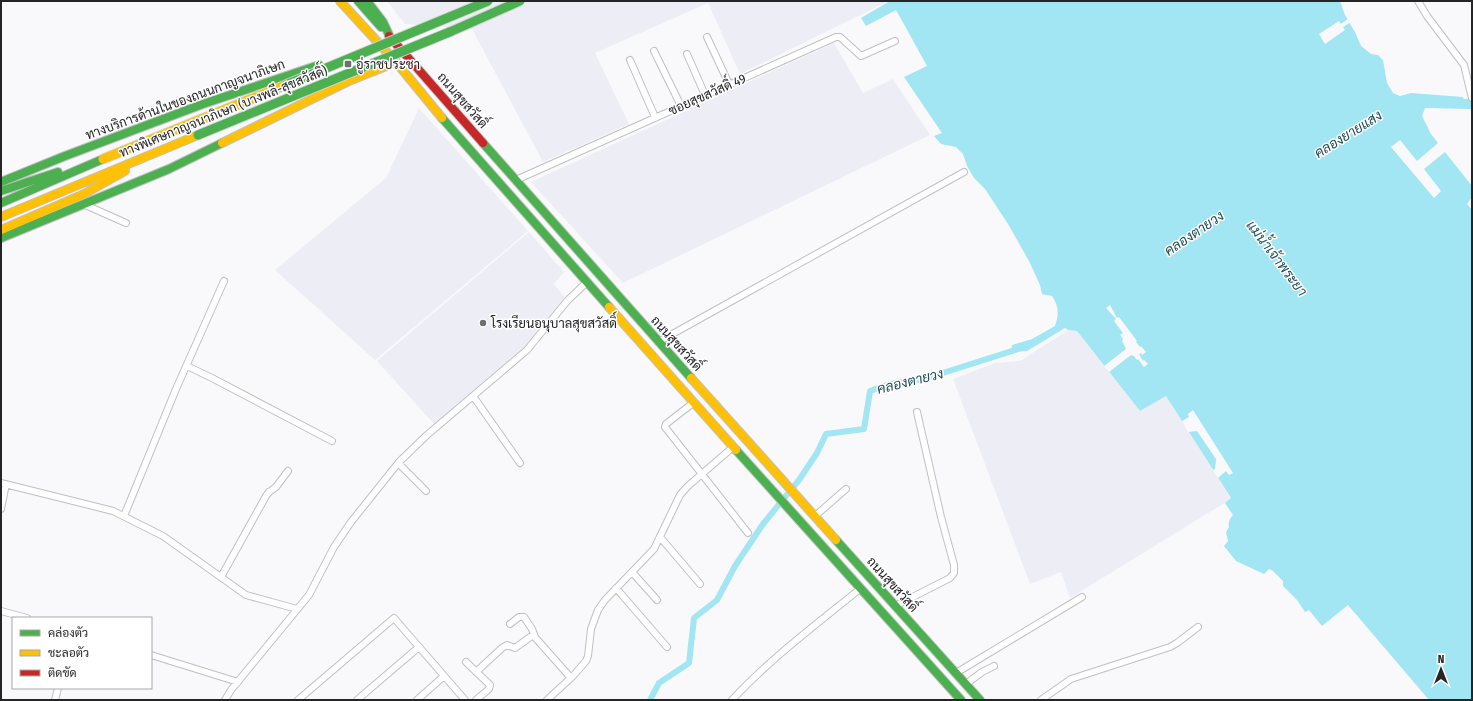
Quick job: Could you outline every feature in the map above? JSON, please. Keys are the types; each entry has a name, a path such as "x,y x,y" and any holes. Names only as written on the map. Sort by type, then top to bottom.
{"main road":[{"name":"ถนนสุขสวัสดิ์","path":"340,1 396,62 436,111 733,447 961,700"},
{"name":"ถนนสุขสวัสดิ์","path":"358,1 658,342 980,700"},
{"path":"369,1 390,37"},
{"name":"ทางพิเศษกาญจนาภิเษก (บางพลี-สุขสวัสดิ์)","path":"1,203 103,159 488,1"},
{"name":"ทางพิเศษกาญจนาภิเษก (บางพลี-สุขสวัสดิ์)","path":"1,217 452,32 520,1"},
{"name":"ทางบริการด้านในของถนนกาญจนาภิเษก","path":"1,182 58,158 195,107 313,68 390,37"},
{"path":"1,238 169,169 351,80 396,62"},
{"path":"1,230 97,188 147,156"},
{"path":"1,191 43,176 103,159"},
{"path":"733,447 744,437"}],"street":[{"path":"1418,1 1427,16 1464,65 1472,98"},
{"path":"707,37 729,84"},
{"name":"ซอยสุขสวัสดิ์ 49","path":"516,180 836,37 840,37 861,56 895,41"},
{"path":"654,51 680,106"},
{"path":"687,54 705,95"},
{"path":"630,60 655,117"},
{"path":"658,342 964,172"},
{"path":"83,204 126,223"},
{"path":"124,516 176,389 224,281"},
{"path":"225,700 225,698 309,595 334,547 351,522 398,463 427,435 527,350 568,300 588,282"},
{"path":"187,366 332,441"},
{"path":"473,396 520,463"},
{"path":"694,403 666,424 665,427 748,533"},
{"path":"896,606 950,578 954,573 954,565 941,517 917,412"},
{"path":"547,700 571,678 586,661 588,656 591,629 598,610 616,588 654,550 680,495 688,486 733,447"},
{"path":"398,463 426,491"},
{"path":"221,577 266,496 276,487 288,471"},
{"path":"1,509 4,484 106,508 163,536 246,595 297,609"},
{"path":"814,516 846,489"},
{"path":"660,537 700,584"},
{"path":"632,572 657,600"},
{"path":"616,588 667,647"},
{"path":"732,700 777,656 861,588"},
{"path":"956,673 1082,597"},
{"path":"1,611 23,617"},
{"path":"510,624 519,617 524,617 532,629 535,637 571,678"},
{"path":"298,700 394,618 465,700"},
{"path":"1041,700 1070,679 1170,647 1198,627"},
{"path":"476,672 507,645 515,648 531,636 533,635 535,637"},
{"path":"357,700 419,647"},
{"path":"152,654 238,682"},
{"path":"466,662 490,685 490,688 476,700"},
{"path":"966,684 982,672 994,666"},
{"path":"417,700 444,676"},
{"path":"54,700 58,689"}],"shaded area":[{"path":"387,1 889,1 740,74 708,3 595,53 629,124 543,162 472,29 405,24"},
{"path":"834,43 863,93 893,79 930,135 623,283 531,182"},
{"path":"419,108 528,231 375,360 275,270 386,178"},
{"name":"โรงเรียนอนุบาลสุขสวัสดิ์","path":"529,232 564,272 554,284 566,299 525,348 435,425 377,361"},
{"path":"1068,330 1077,331 1140,411 1166,396 1231,499 1070,598 1061,572 1030,584 953,379 995,363 1020,361"}],"water":[{"name":"แม่น้ำเจ้าพระยา","path":"890,1 1340,1 1345,15 1361,46 1371,54 1378,55 1383,60 1387,83 1393,93 1400,96 1411,93 1463,97 1465,104 1439,103 1425,108 1422,116 1431,134 1438,143 1417,161 1400,140 1391,147 1434,198 1441,191 1424,169 1445,152 1472,186 1472,197 1467,204 1472,210 1472,700 1429,700 1348,605 1322,626 1309,610 1305,612 1297,600 1283,586 1283,581 1273,571 1269,569 1264,574 1236,561 1224,546 1228,541 1226,532 1229,527 1229,521 1233,515 1225,503 1231,498 1166,396 1140,411 1077,331 1068,330 1065,328 1027,351 1011,352 1012,345 1032,339 1055,326 1058,314 1056,303 1052,296 1042,294 1040,285 1029,261 1008,224 985,189 974,178 967,166 963,154 956,147 941,144 934,136 942,133 904,77 927,66 896,10 866,26 861,18"}],"pier":[{"path":"1349,18 1351,22 1343,27 1345,30 1325,44 1319,34 1339,21 1341,24"},
{"path":"1110,305 1117,318 1119,317 1137,341 1136,342 1146,352 1142,355 1141,353 1139,354 1143,361 1144,360 1148,364 1144,367 1138,359 1137,360 1131,355 1109,372 1104,366 1126,349 1120,335 1123,333 1114,321 1116,319 1106,308"},
{"path":"1193,410 1233,473 1229,475 1226,471 1218,478 1213,470 1215,469 1216,459 1197,431 1188,432 1182,421 1189,417 1188,414"}],"waterway":[{"name":"คลองยายแสง","path":"1426,103 1472,104"},
{"name":"คลองตายวง","path":"650,700 659,683 689,663 694,618 717,600 735,566 763,524 799,480 817,453 826,434 864,429 870,391 890,384 927,378 1018,349"}],"traffic: fast":[{"path":"358,1 381,27"},
{"path":"367,1 383,22 390,37"},
{"path":"283,86 488,1"},
{"path":"198,135 452,31 520,1"},
{"path":"1,182 65,156 203,104 319,65"},
{"path":"442,118 609,307"},
{"path":"1,238 169,169 222,143"},
{"path":"483,143 691,378"},
{"path":"1,203 103,159"},
{"path":"1,191 58,172"},
{"path":"736,450 961,700"},
{"path":"836,540 980,700"}],"traffic: slow":[{"path":"340,1 396,62 442,118"},
{"path":"222,143 351,80 396,62"},
{"path":"103,159 283,86"},
{"path":"1,217 198,135"},
{"path":"1,230 84,194 125,171"},
{"path":"609,307 736,450"},
{"path":"691,378 836,540"}],"traffic: jam":[{"path":"389,36 483,143"}],"place":[{"name":"อู่ราชประชา","path":"348,64"},
{"name":"โรงเรียนอนุบาลสุขสวัสดิ์","path":"483,323"}]}
